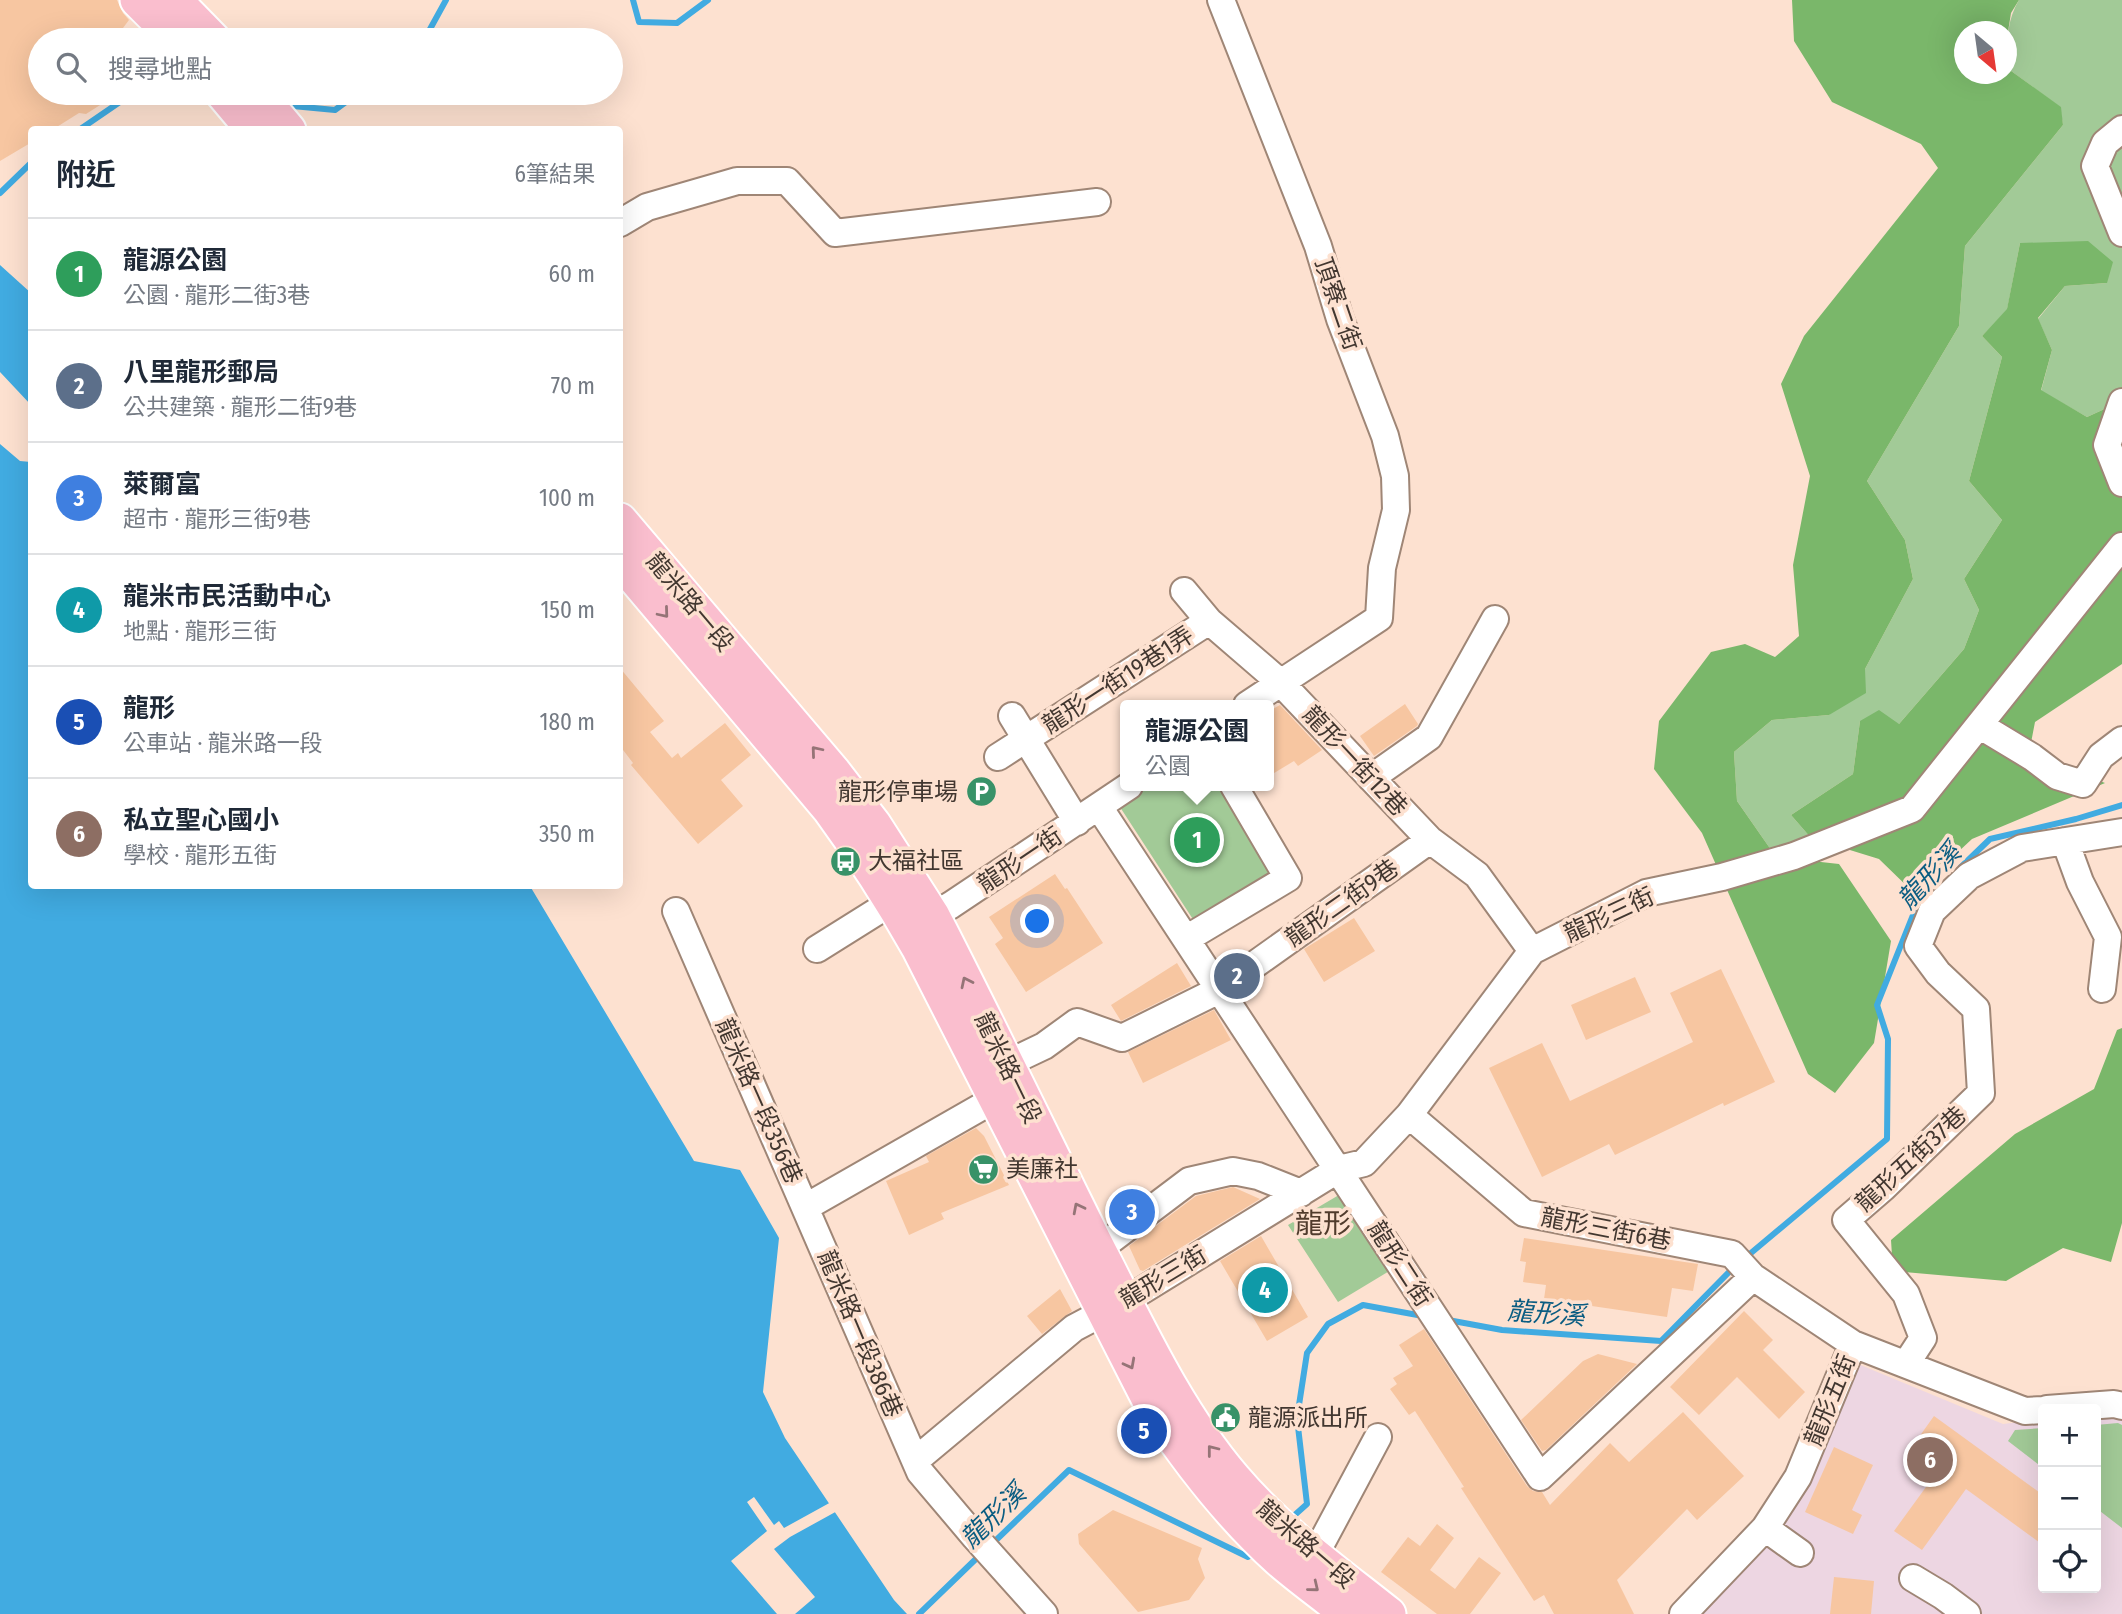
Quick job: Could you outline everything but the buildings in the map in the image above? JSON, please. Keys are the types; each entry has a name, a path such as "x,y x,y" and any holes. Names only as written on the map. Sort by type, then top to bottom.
{"main road":[{"path":"136,0 165,28"},
{"path":"176,0 203,28"},
{"path":"232,105 250,126"},
{"path":"268,105 286,126"},
{"name":"龍米路一段","path":"623,524 834,772 874,824 920,923 995,1099 1114,1307 1200,1434 1225,1486 1263,1527 1389,1614"},
{"name":"龍米路一段","path":"623,565 829,809 892,902 920,923 1006,1065 1099,1248 1114,1307"},
{"name":"龍米路一段","path":"1299,1553 1348,1614"}],"street":[{"name":"頂寮二街","path":"1221,0 1318,246 1340,319 1365,381 1395,476 1396,510 1382,568 1379,618 1281,683"},
{"path":"2122,129 2105,143 2095,166 2122,233"},
{"path":"623,221 647,207 737,181 787,181 835,233 1097,202"},
{"path":"2122,402 2107,445 2122,483"},
{"name":"龍形三街","path":"1114,1307 1339,1169 1364,1163 1409,1115 1532,951 1646,893 1722,877 1794,856 1913,809 2122,546"},
{"name":"龍形一街12巷","path":"1184,591 1209,621 1281,683 1430,840 1476,875 1532,951"},
{"path":"1371,778 1429,737 1495,619"},
{"name":"龍形一街19巷1弄","path":"998,757 1209,621"},
{"path":"1255,700 1281,683"},
{"name":"龍形二街","path":"1012,716 1027,739 1186,939 1540,1477 1744,1267"},
{"path":"1979,725 2032,757 2057,776 2083,784 2101,756 2122,740"},
{"name":"龍形一街","path":"920,923 1122,791"},
{"path":"1186,939 1288,878 1237,791"},
{"name":"龍形五街37巷","path":"1906,1364 1923,1338 1906,1294 1846,1220 1981,1093 1976,1009 1938,973 1918,946 1932,911 1969,876 2022,848 2122,832"},
{"name":"龍形二街9巷","path":"1006,1065 1044,1046 1077,1022 1122,1038 1219,990 1430,840"},
{"path":"2065,841 2080,882 2108,937 2102,989"},
{"path":"817,949 892,902"},
{"name":"龍米路一段356巷","path":"676,911 806,1207 995,1099"},
{"name":"龍形三街6巷","path":"1409,1115 1524,1213 1744,1267"},
{"path":"1099,1248 1189,1181 1233,1171 1258,1176 1301,1193"},
{"name":"龍米路一段386巷","path":"806,1207 920,1472 1044,1614"},
{"path":"1744,1267 1853,1344"},
{"path":"916,1460 1074,1328 1114,1307"},
{"name":"龍形五街","path":"1683,1614 1765,1528 1798,1477 1853,1344 2025,1411 2038,1410"},
{"name":"龍形五街","path":"2101,1405 2122,1406"},
{"path":"1299,1553 1378,1437"},
{"path":"1765,1528 1800,1553"},
{"path":"1913,1578 1967,1614"}],"shaded area":[{"path":"1858,1364 2003,1424 2038,1420 2038,1593 2101,1593 2101,1415 2122,1417 2122,1614 1697,1614"}],"green space":[{"path":"1792,0 2019,0 2010,21 1954,21 1954,84 2017,84 2017,75 2061,107 2063,125 1965,246 1959,326 1867,481 1905,540 1913,579 1865,669 1866,693 1829,715 1772,720 1734,752 1737,801 1776,857 1839,864 1891,941 1874,1043 1835,1093 1808,1074 1702,833 1654,769 1659,721 1711,652 1745,644 1775,657 1799,636 1793,565 1810,476 1781,384 1804,336 1938,168 1921,144 1832,102 1794,41"},
{"path":"2019,0 2122,0 2122,401 2087,417 2041,391 2052,350 2038,319 2065,286 2107,283 2020,243 2007,310 1982,336 2002,357 1969,481 2002,520 1964,579 1979,610 1964,649 1899,724 1860,721 1853,774 1791,815 1811,838 1776,857 1737,801 1734,752 1772,720 1829,715 1865,669 1913,579 1905,540 1867,481 1959,326 1965,246 2063,125 2060,107 2017,75 2017,21 2010,21"},
{"path":"2088,241 2113,262 2107,283 2065,286 2038,318 2052,350 2041,390 2087,417 2122,401 2122,664 2035,722 2029,753 2105,783 1972,839 1914,893 1879,859 1811,838 1791,815 1853,774 1860,721 1879,710 1899,724 1964,649 1979,610 1964,579 2002,520 1969,481 2002,357 1982,336 2007,309 2020,243"},
{"path":"1140,791 1222,791 1274,875 1198,927 1118,804"},
{"path":"2122,1028 2122,1223 2111,1262 2063,1248 2006,1281 1893,1271 1891,1240 2015,1134 2094,1089 2117,1030"},
{"path":"1344,1192 1391,1270 1338,1302 1288,1225"},
{"path":"2101,1425 2122,1425 2122,1528 2101,1512"},
{"path":"2038,1428 2038,1464 2008,1441 2015,1430"}],"water":[{"path":"0,265 28,290 28,402 0,372"},
{"path":"0,444 20,461 28,462 28,889 532,889 694,1161 740,1170 779,1238 763,1392 785,1438 894,1600 907,1614 0,1614"}],"pier":[{"path":"754,1497 774,1525 779,1521 784,1528 833,1501 839,1510 774,1549 815,1597 795,1614 777,1614 731,1561 767,1531 747,1502"}],"waterway":[{"path":"431,28 446,0"},
{"path":"633,0 639,22 677,23 708,0"},
{"path":"85,126 115,105"},
{"path":"282,105 335,110 342,105"},
{"path":"0,193 28,166"},
{"name":"龍形溪","path":"1961,867 1990,839 2122,805"},
{"name":"龍形溪","path":"1745,1258 1887,1139 1888,1039 1877,1005 1913,915 1924,904"},
{"name":"龍形溪","path":"1448,1320 1502,1330 1661,1341 1734,1267"},
{"name":"龍形溪","path":"1288,1521 1307,1504 1297,1418 1307,1353 1328,1324 1363,1305 1423,1316"},
{"name":"龍形溪","path":"992,1544 1069,1470 1248,1557 1254,1552"},
{"name":"龍形溪","path":"919,1614 981,1554"}],"place":[{"name":"龍形停車場","path":"981,792"},
{"name":"龍源公園","path":"1197,840"},
{"name":"大福社區","path":"845,861"},
{"name":"八里龍形郵局","path":"1237,976"},
{"name":"美廉社","path":"983,1169"},
{"name":"萊爾富","path":"1132,1212"},
{"name":"龍米市民活動中心","path":"1265,1290"},
{"name":"龍源派出所","path":"1225,1418"},
{"name":"龍形","path":"1144,1431"},
{"name":"私立聖心國小","path":"1930,1460"}],"district":[{"name":"龍形","path":"1323,1223"}]}
